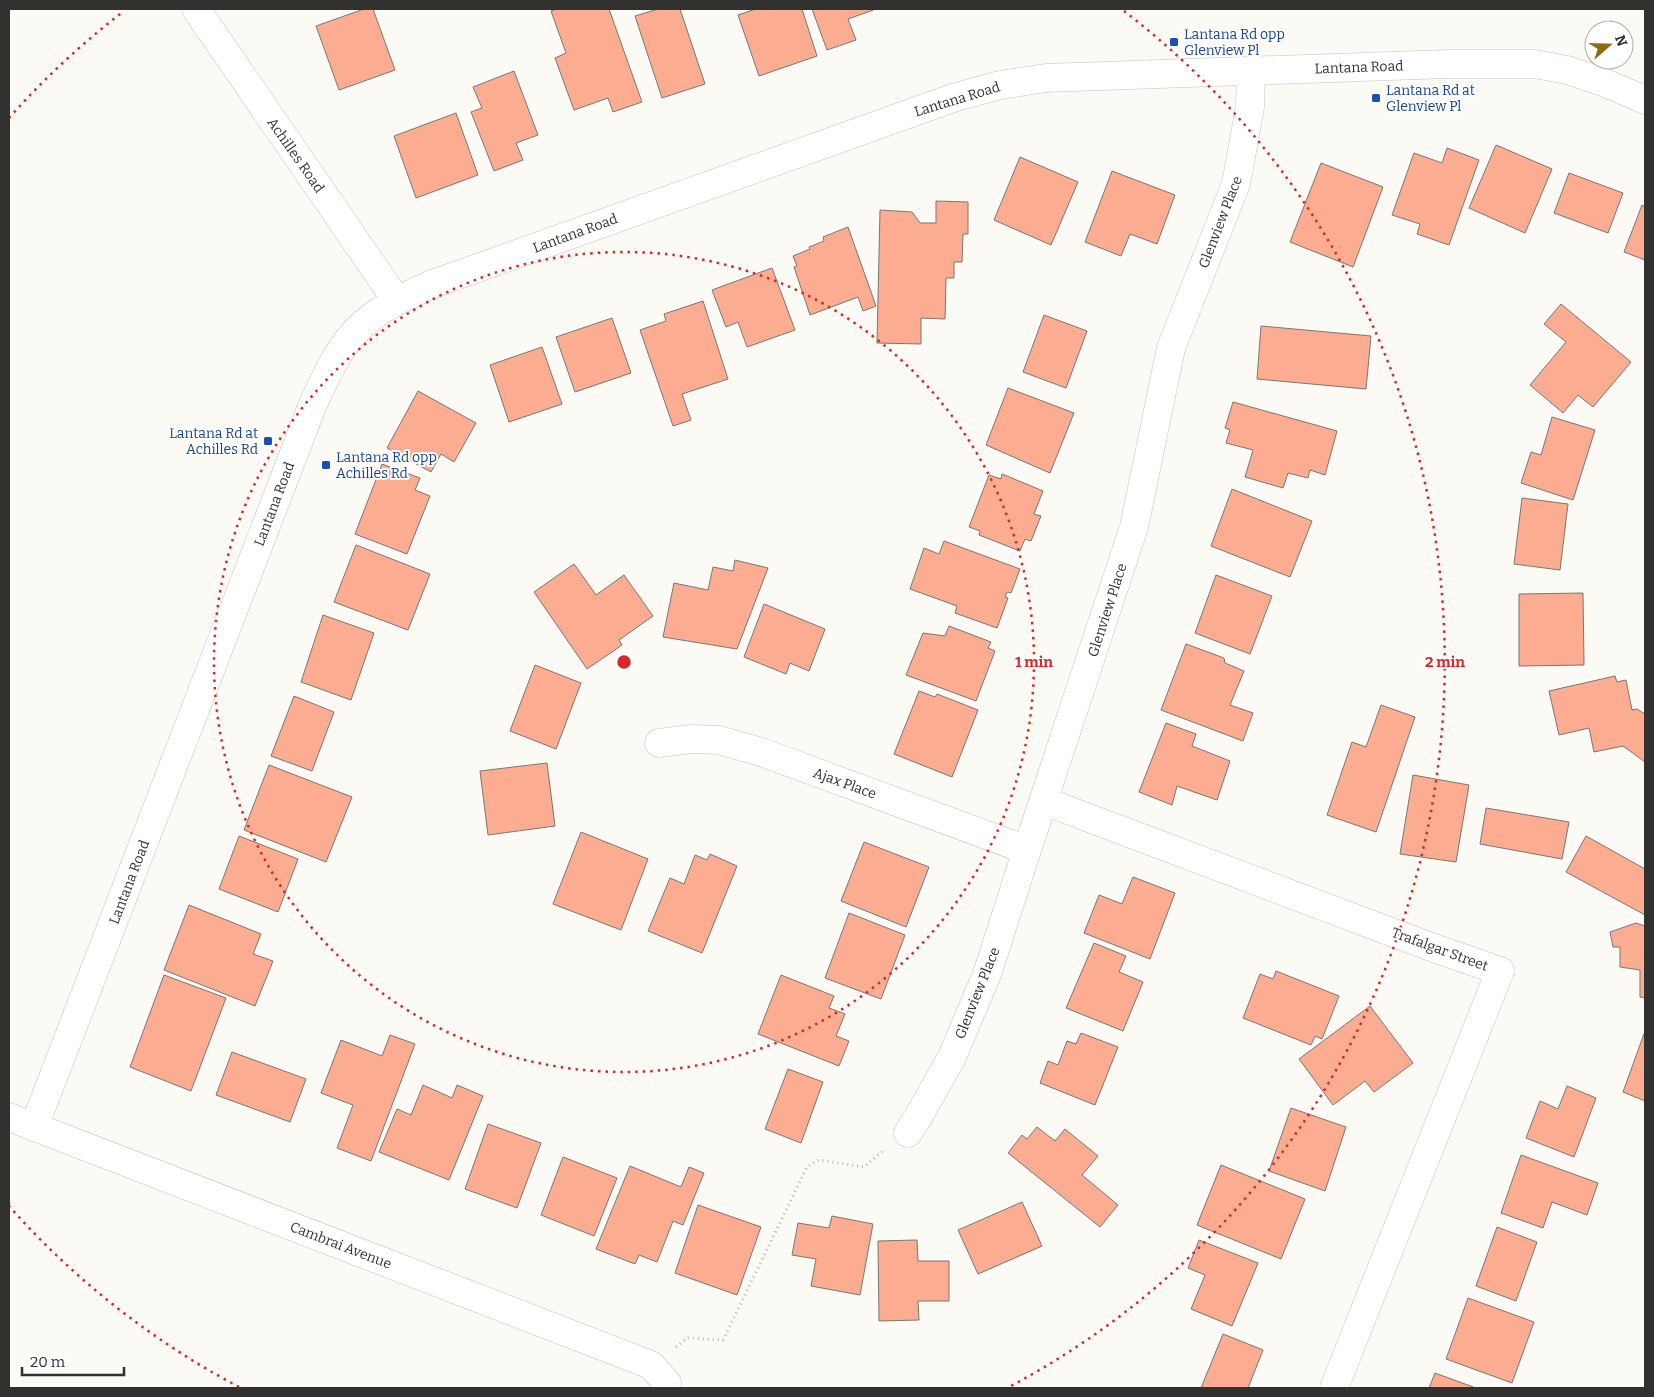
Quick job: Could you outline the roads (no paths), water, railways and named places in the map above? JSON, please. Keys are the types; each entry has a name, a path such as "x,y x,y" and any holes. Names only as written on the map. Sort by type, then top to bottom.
{"street":[{"name":"Achilles Road","path":"196,9 397,301"},
{"name":"Lantana Road","path":"34,1127 312,404 344,345 361,326 397,301 439,281 953,98 1000,85 1046,78 1467,63 1535,64 1567,70 1604,82 1645,100"},
{"name":"Glenview Place","path":"913,1126 952,1057 988,974 1134,527 1171,348 1236,184 1250,107 1251,70"},
{"name":"Ajax Place","path":"659,743 691,739 719,740 761,752 1027,850"},
{"name":"Trafalgar Street","path":"1044,801 1431,947 1500,971 1334,1388"},
{"name":"Cambrai Avenue","path":"9,1117 659,1374"}],"place":[{"name":"Lantana Rd opp Glenview Pl","path":"1174,42"},
{"name":"Lantana Rd at Glenview Pl","path":"1376,98"},
{"name":"Lantana Rd at Achilles Rd","path":"268,441"},
{"name":"Lantana Rd opp Achilles Rd","path":"326,465"}]}
